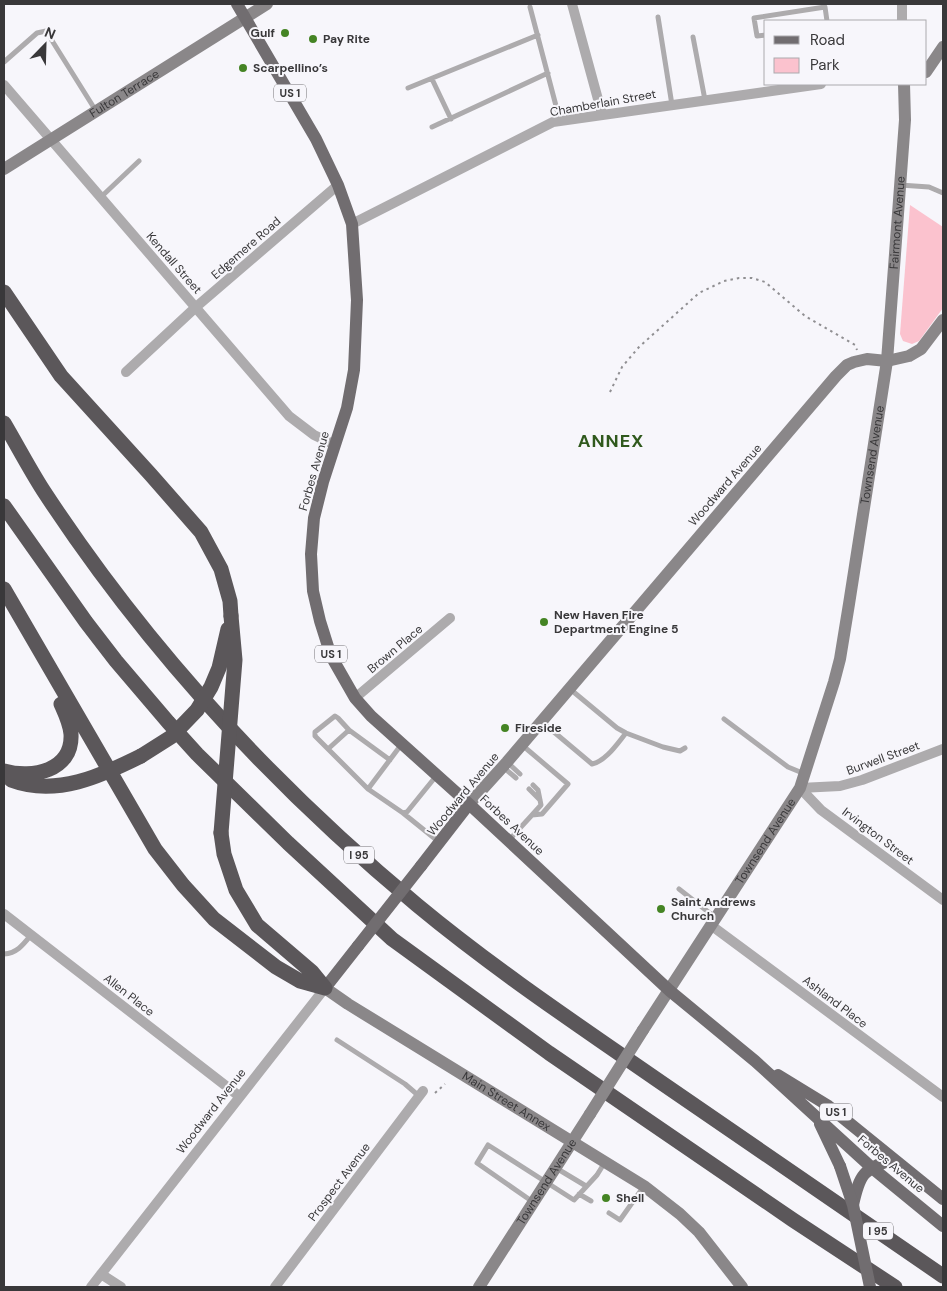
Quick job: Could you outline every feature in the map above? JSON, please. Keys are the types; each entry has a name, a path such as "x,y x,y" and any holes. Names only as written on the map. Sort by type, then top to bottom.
{"highway":[{"path":"4,292 61,376 201,532 221,569 230,600 235,660 221,834 224,854 236,890 257,925 312,972 325,988"},
{"name":"I 95","path":"4,423 53,504 90,558 154,640 237,735 295,795 356,853 419,907 519,984 943,1276"},
{"path":"4,506 86,622 116,661 168,722 197,754 288,843 392,939 549,1053 793,1220 895,1287"},
{"path":"4,588 155,850 182,885 214,919 276,968 300,981 325,988"},
{"path":"4,777 24,785 51,786 80,782 110,772 141,756 171,737 197,710 210,687 219,668 231,616"},
{"path":"4,771 28,775 44,771 56,765 67,751 71,735 68,720 47,665"}],"main road":[{"name":"Forbes Avenue","path":"238,4 316,139 338,185 352,224 357,300 354,370 347,408 323,482 314,518 311,554 313,591 320,622 331,656 355,698 371,716 470,804 670,991 754,1061 817,1117 866,1171 943,1226"},
{"name":"Fulton Terrace","path":"4,170 267,4"},
{"path":"927,71 943,47"},
{"name":"Fairmont Avenue","path":"887,361 905,120 904,85"},
{"path":"860,360 887,361 909,356 921,350 943,320"},
{"name":"Woodward Avenue","path":"325,988 470,804 836,376 847,366 860,360"},
{"name":"Townsend Avenue","path":"479,1287 800,788 840,659 887,361"},
{"name":"Main Street Annex","path":"325,988 644,1186 680,1214 699,1232 742,1287"},
{"name":"Forbes Avenue","path":"754,1061 827,1105 943,1199"},
{"name":"US 1","path":"817,1117 840,1166 853,1205 870,1287"},
{"path":"853,1205 857,1188 866,1171 893,1159"}],"street":[{"path":"572,4 602,114"},
{"path":"902,4 902,20"},
{"name":"Kendall Street","path":"4,85 289,416 314,435 336,445"},
{"name":"Chamberlain Street","path":"352,224 553,122 813,85"},
{"name":"Edgemere Road","path":"126,372 196,307 338,185"},
{"name":"Brown Place","path":"355,698 450,618"},
{"name":"Burwell Street","path":"800,788 840,786 862,780 943,749"},
{"name":"Irvington Street","path":"800,788 821,810 943,900"},
{"name":"Allen Place","path":"4,914 240,1096"},
{"name":"Ashland Place","path":"714,922 943,1097"},
{"name":"Woodward Avenue","path":"91,1287 325,988"},
{"name":"Prospect Avenue","path":"275,1287 421,1094"},
{"path":"101,1274 121,1287"}],"lane":[{"path":"530,7 560,121"},
{"path":"764,35 757,36 754,18 825,7 827,20"},
{"path":"658,17 672,105"},
{"path":"4,62 37,33 46,31 96,112"},
{"path":"408,88 538,36"},
{"path":"693,37 705,100"},
{"path":"432,127 548,73"},
{"path":"432,78 451,119"},
{"path":"101,197 139,161"},
{"path":"900,185 929,187 943,193"},
{"path":"570,688 612,724 626,733 663,747 680,751 685,748"},
{"path":"390,760 349,730 335,716 315,732 315,736 328,750 368,789 440,842"},
{"path":"724,719 788,767 805,774"},
{"path":"541,721 592,764 598,763 608,754 626,733"},
{"path":"328,750 349,730"},
{"path":"368,789 402,743"},
{"path":"522,744 568,784 542,814 532,815"},
{"path":"505,765 518,776"},
{"path":"403,813 407,812 437,775"},
{"path":"508,840 541,805 538,790 531,787"},
{"path":"679,889 714,922"},
{"path":"4,954 14,952 31,935"},
{"path":"336,1040 421,1094"},
{"path":"533,1202 477,1163 488,1145 574,1200 605,1162"},
{"path":"556,1167 586,1186"},
{"path":"609,1213 620,1220 644,1186"},
{"path":"579,1194 592,1201"}],"path":[{"path":"610,392 622,367 639,347 699,293 724,281 739,278 752,278 764,282 805,316 855,345 860,360"},
{"path":"435,1093 445,1084"}],"green space":[{"path":"910,205 943,227 943,308 919,341 912,344 903,341 900,334"}],"place":[{"name":"Gulf","path":"285,33"},
{"name":"Pay Rite","path":"313,39"},
{"name":"Scarpellino’s","path":"243,68"},
{"name":"New Haven Fire Department Engine 5","path":"544,622"},
{"name":"Fireside","path":"505,728"},
{"name":"Saint Andrews Church","path":"661,909"},
{"name":"Shell","path":"606,1198"}],"district":[{"name":"ANNEX","path":"611,441"}]}
